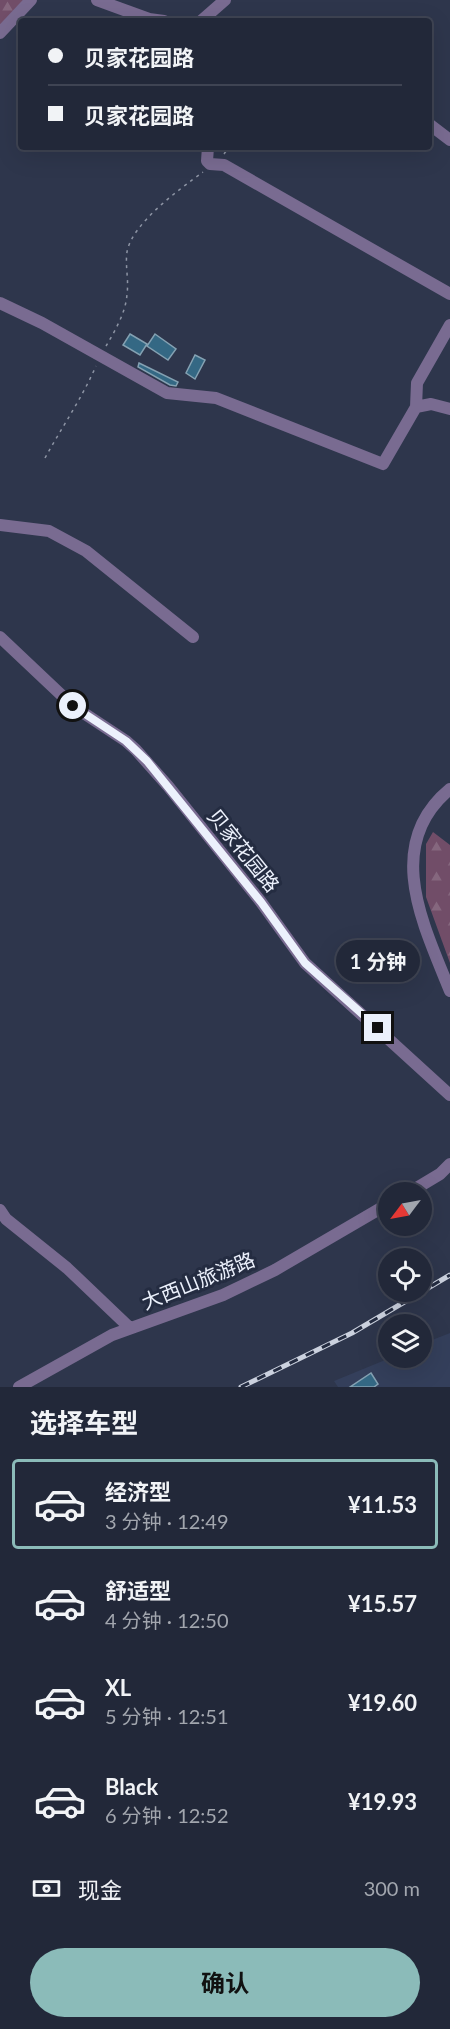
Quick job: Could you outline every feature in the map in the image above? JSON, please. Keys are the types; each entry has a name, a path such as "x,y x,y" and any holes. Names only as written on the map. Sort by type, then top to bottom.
{"street":[{"path":"0,33 31,0"},
{"path":"97,0 146,18"},
{"path":"204,18 225,0"},
{"path":"432,126 450,140"},
{"path":"208,150 207,161 214,165 224,165 450,294"},
{"path":"0,303 42,323 167,393 216,398 383,464 416,407 417,383 450,325"},
{"path":"416,407 431,404 450,410"},
{"path":"0,525 49,531 86,551 193,637"},
{"name":"贝家花园路","path":"0,638 73,706 136,750 168,786 261,902 305,963 450,1095"},
{"path":"450,789 435,803 424,822 416,844 412,874 418,906 450,991"},
{"path":"427,1182 440,1174 450,1164"},
{"path":"0,1210 6,1219 67,1268 130,1328"},
{"name":"大西山旅游路","path":"19,1387 96,1343 130,1328 223,1295 289,1262 378,1210"}],"path":[{"path":"45,458 83,395 100,356 117,327 128,296 127,252 133,235 169,198 214,165"}],"shaded area":[{"path":"450,1333 450,1387 338,1387 334,1381 378,1363 378,1368 432,1368 432,1340"}],"green space":[{"path":"0,0 25,0 0,25"},
{"path":"433,832 450,845 450,963 426,897 426,844"}],"building":[{"path":"130,334 147,344 140,355 123,345"},
{"path":"155,334 176,349 168,360 147,346"},
{"path":"195,355 205,360 195,379 186,373"},
{"path":"139,363 178,382 176,386 138,367"},
{"path":"371,1373 378,1384 374,1387 350,1387"}],"railway":[{"path":"241,1387 352,1333 450,1275"}],"route":[{"path":"73,706 126,741 147,761 261,902 305,963 378,1028"}]}
